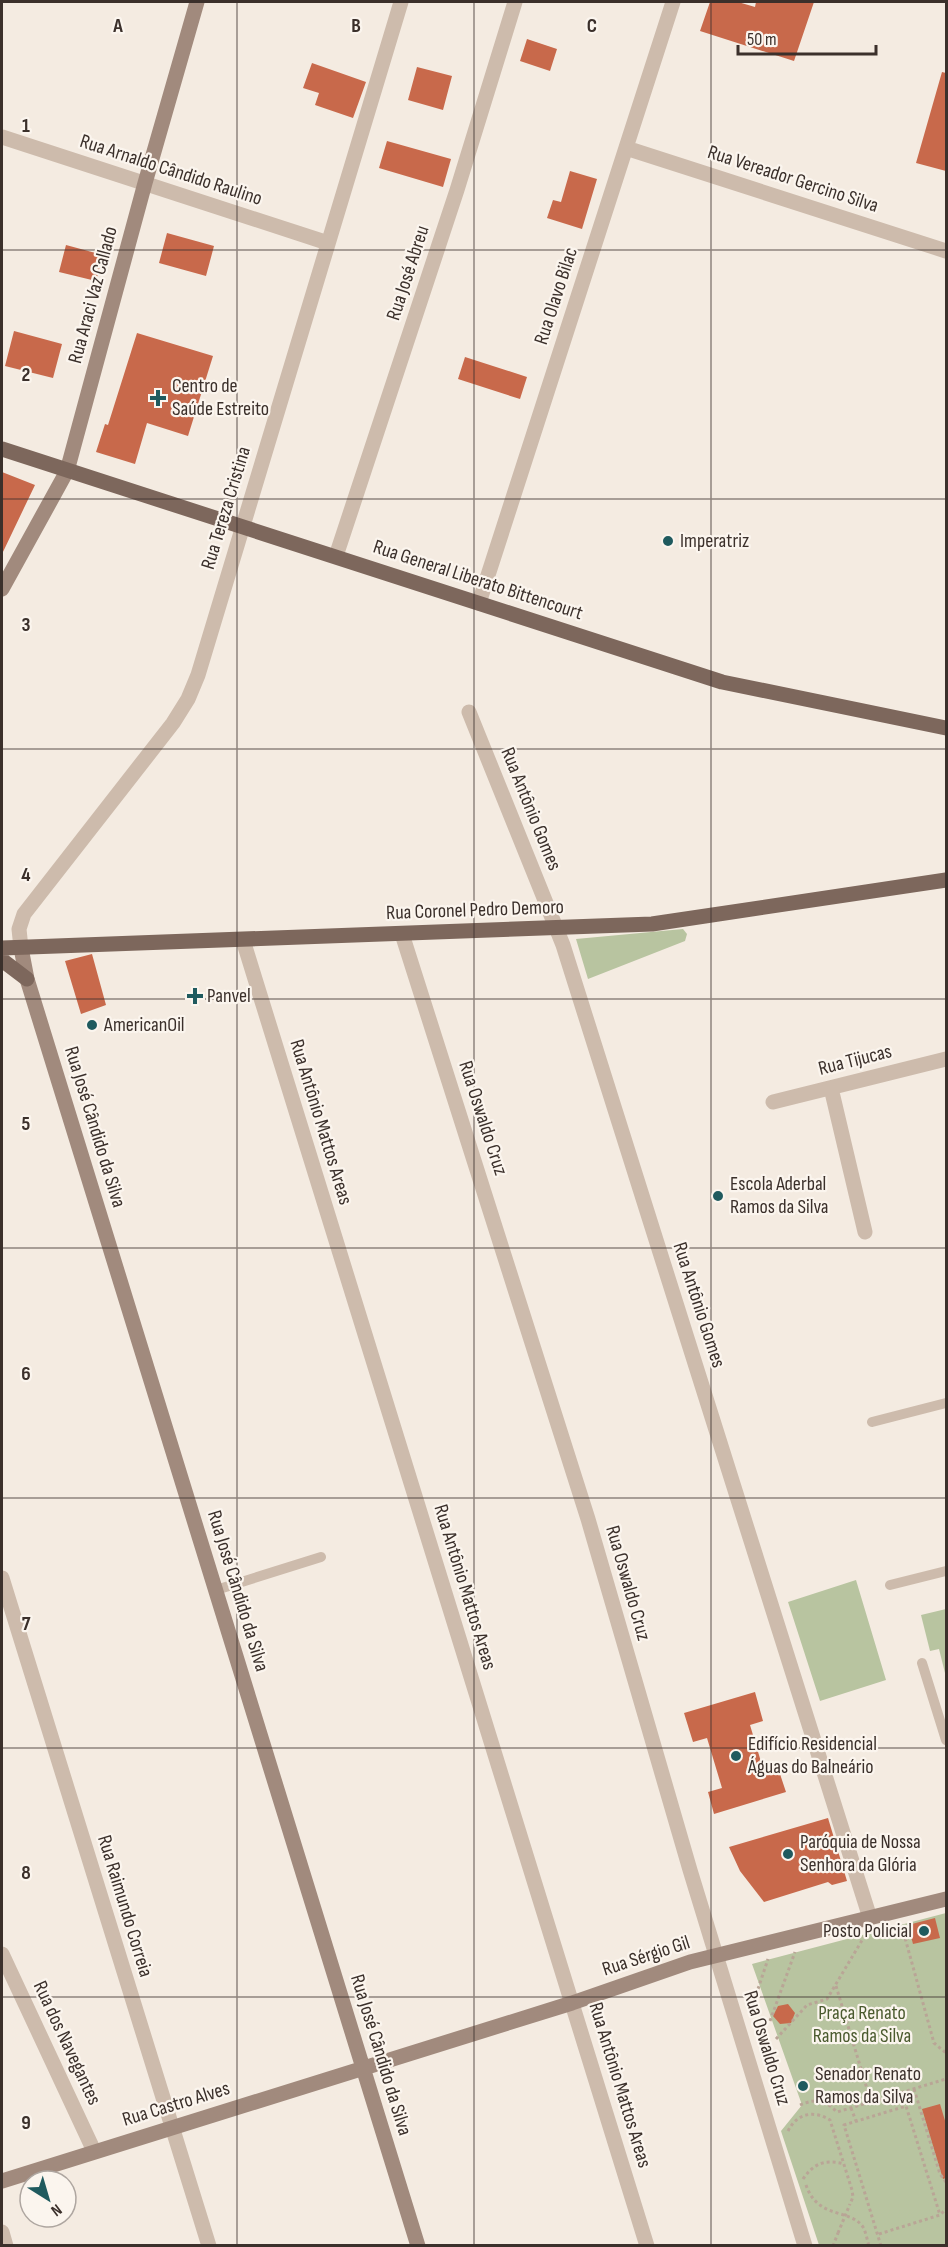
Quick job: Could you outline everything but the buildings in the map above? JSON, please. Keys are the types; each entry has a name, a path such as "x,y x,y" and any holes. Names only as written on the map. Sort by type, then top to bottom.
{"main road":[{"name":"Rua Araci Vaz Callado","path":"2,589 67,471 145,183 198,2"},
{"name":"Rua General Liberato Bittencourt","path":"2,449 243,525 722,682 946,728"},
{"name":"Rua Coronel Pedro Demoro","path":"2,948 652,924 692,920 946,881"},
{"name":"Rua José Cândido da Silva","path":"21,948 27,979 418,2246"},
{"path":"2,960 27,979"},
{"name":"Rua Sérgio Gil","path":"363,2068 572,2003 716,1955 869,1925 946,1899"},
{"name":"Rua Castro Alves","path":"2,2181 363,2068"}],"street":[{"name":"Rua Tereza Cristina","path":"21,948 19,929 24,914 173,723 188,699 198,675 401,2"},
{"name":"Rua José Abreu","path":"336,556 457,190 515,2"},
{"name":"Rua Olavo Bilac","path":"479,603 673,2"},
{"name":"Rua Arnaldo Cândido Raulino","path":"2,137 328,243"},
{"name":"Rua Vereador Gercino Silva","path":"626,148 946,250"},
{"name":"Rua Antônio Gomes","path":"469,712 557,928 869,1925"},
{"name":"Rua Oswaldo Cruz","path":"402,934 588,1520 716,1955 805,2246"},
{"name":"Rua Antônio Mattos Areas","path":"243,940 647,2246"},
{"name":"Rua Tijucas","path":"773,1102 946,1059"},
{"path":"831,1088 865,1232"},
{"name":"Rua Raimundo Correia","path":"2,1578 209,2246"},
{"name":"Rua dos Navegantes","path":"2,1954 94,2151"},
{"path":"2,2232 6,2246"}],"lane":[{"path":"872,1422 946,1402"},
{"path":"216,1590 321,1557"},
{"path":"890,1585 946,1571"},
{"path":"922,1663 946,1740"}],"path":[{"path":"901,1923 934,2043 946,2053"},
{"path":"776,2039 807,2005 827,2000 869,1925"},
{"path":"770,2021 795,1951"},
{"path":"758,1989 768,1958"},
{"path":"836,1984 871,2102"},
{"path":"830,2120 837,2112 946,2079"},
{"path":"914,2089 940,2174 946,2182"},
{"path":"800,2105 811,2100 818,2100 828,2103 837,2112"},
{"path":"881,2246 844,2125 906,2106 940,2215"},
{"path":"851,2108 856,2121"},
{"path":"787,2132 800,2116 821,2115 830,2120 853,2197 833,2246"},
{"path":"803,2179 810,2169 820,2163 832,2161 844,2164"},
{"path":"800,2170 809,2196 825,2209 853,2218 863,2227 869,2246"},
{"path":"878,2234 940,2215 946,2209"}],"green space":[{"path":"683,929 687,934 685,941 588,979 576,939"},
{"path":"856,1580 886,1680 820,1701 788,1602"},
{"path":"946,1609 946,1677 939,1649 930,1651 921,1615"},
{"name":"Praça Renato Ramos da Silva","path":"946,1913 946,2245 819,2245 781,2131 802,2105 752,1964"}],"place":[{"name":"Centro de Saúde Estreito","path":"158,398"},
{"name":"Imperatriz","path":"668,541"},
{"name":"Panvel","path":"195,996"},
{"name":"AmericanOil","path":"92,1025"},
{"name":"Escola Aderbal Ramos da Silva","path":"718,1196"},
{"name":"Edifício Residencial Águas do Balneário","path":"736,1756"},
{"name":"Paróquia de Nossa Senhora da Glória","path":"788,1854"},
{"name":"Posto Policial","path":"924,1931"},
{"name":"Senador Renato Ramos da Silva","path":"803,2086"}]}
